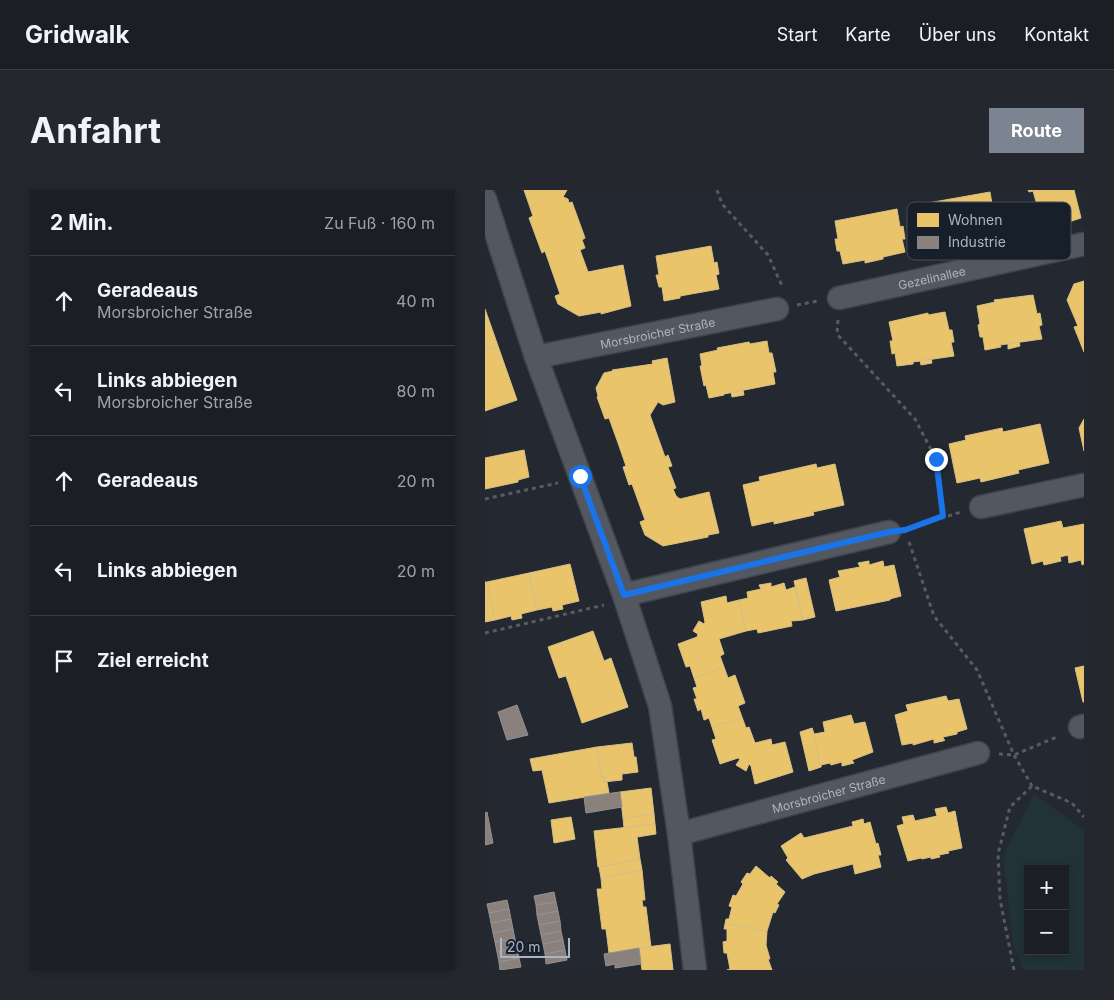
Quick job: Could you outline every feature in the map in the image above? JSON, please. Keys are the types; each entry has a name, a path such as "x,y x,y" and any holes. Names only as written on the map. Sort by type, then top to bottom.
{"street":[{"path":"485,199 536,357 624,595 660,706 679,834 695,970"},
{"name":"Gezelinallee","path":"1071,247 1084,244"},
{"name":"Gezelinallee","path":"839,298 1011,260"},
{"name":"Morsbroicher Straße","path":"536,357 777,308"},
{"path":"981,507 1084,485"},
{"path":"624,595 897,531"},
{"name":"Morsbroicher Straße","path":"679,834 978,753"}],"path":[{"path":"717,190 722,204 768,255 785,293 777,308"},
{"path":"777,308 839,298 837,334 915,419 936,459 943,516"},
{"path":"485,499 555,484 580,476"},
{"path":"981,507 943,516 897,531 934,616 977,670 1014,755 1032,786 1072,803 1084,817"},
{"path":"485,633 602,606 624,595"},
{"path":"978,753 1014,755 1082,726"},
{"path":"1014,970 1000,899 998,854 1010,807 1032,786"}],"shaded area":[{"path":"1034,794 1084,830 1084,970 1024,970 1013,943 1003,855"}],"building: Wohnen":[{"path":"524,190 567,190 563,197 568,199 569,203 572,202 585,238 582,240 585,248 580,250 588,272 623,265 631,306 601,314 601,312 579,316 558,304 555,296 560,294 545,251 542,253 529,218 533,216"},
{"path":"1028,190 1074,190 1081,218 1071,221 1071,202 1036,202 1033,191 1029,192"},
{"path":"990,192 992,202 934,202"},
{"path":"897,209 900,227 903,226 905,239 902,239 905,252 865,263 865,260 843,264 840,251 837,251 835,239 838,239 835,221"},
{"path":"711,246 714,263 717,262 719,274 716,275 719,289 664,301 662,287 659,287 656,275 659,275 656,256"},
{"path":"1084,281 1084,352 1074,327 1078,326 1067,300 1074,284"},
{"path":"1033,295 1037,314 1040,313 1042,325 1039,326 1042,339 1000,345 1001,347 985,350 983,337 980,337 977,306 995,302 994,300"},
{"path":"485,309 498,346 485,350"},
{"path":"945,312 949,330 952,330 954,342 951,342 954,356 897,366 895,353 892,354 890,341 893,341 889,322 928,313 928,315"},
{"path":"767,341 776,372 773,372 775,384 709,398 706,385 704,386 700,354 718,350 717,348 749,342 750,344"},
{"path":"1019,342 1020,346 1008,349 1008,344"},
{"path":"498,346 517,400 485,411 485,350"},
{"path":"667,358 675,402 663,405 658,402 650,415 665,457 668,455 672,466 668,467 676,488 673,489 676,496 680,499 709,492 719,533 663,546 645,535 640,522 645,520 632,484 629,485 623,467 626,466 609,418 605,419 597,397 596,388 604,373 612,370 653,364 652,361"},
{"path":"931,358 932,363 921,365 920,361"},
{"path":"743,390 744,395 732,397 731,392"},
{"path":"1084,419 1084,451 1079,428"},
{"path":"1040,424 1049,463 1018,470 1019,473 981,482 980,478 957,483 949,444 966,440 965,436 1002,428 1003,432"},
{"path":"524,450 529,477 518,480 518,482 485,489 485,458"},
{"path":"816,464 817,468 835,464 844,505 813,512 814,515 774,524 774,521 752,526 743,485 760,481 759,477"},
{"path":"1061,521 1063,528 1084,524 1084,564 1082,565 1081,560 1069,563 1068,555 1060,557 1061,561 1044,565 1043,561 1032,564 1024,529"},
{"path":"869,561 869,565 883,561 884,567 894,565 901,596 836,611 829,580 840,577 838,571 860,567 858,563"},
{"path":"570,564 579,601 562,605 563,609 553,611 552,607 537,610 529,573"},
{"path":"529,573 537,610 521,614 522,618 512,620 511,616 495,620 487,582"},
{"path":"806,578 815,617 803,620 794,581"},
{"path":"485,582 487,582 495,620 485,622"},
{"path":"771,583 771,587 784,583 786,590 795,587 803,620 791,621 792,626 758,633 757,629 746,631 739,600 748,598 747,592 761,589 759,585"},
{"path":"726,596 727,603 739,600 746,631 719,639 724,654 720,656 724,667 694,678 690,666 686,667 678,644 697,637 698,634 693,631 699,621 704,624 705,622 701,602"},
{"path":"593,631 604,661 611,658 628,707 582,723 566,676 559,678 548,647"},
{"path":"1084,666 1084,702 1083,702 1075,668"},
{"path":"724,667 728,678 735,675 745,703 738,706 742,717 712,727 709,718 704,720 701,709 698,711 694,699 697,699 693,688 697,687 694,678"},
{"path":"946,696 948,701 959,699 967,729 957,732 957,734 943,737 945,740 943,741 934,743 934,739 913,745 913,743 902,745 895,715 908,711 906,705"},
{"path":"851,715 854,724 865,722 873,752 852,760 854,763 842,766 842,762 831,765 830,763 821,765 821,767 812,728 814,734 825,732 823,722"},
{"path":"742,717 746,728 749,727 755,743 771,739 772,745 785,742 793,772 755,784 749,764 746,771 736,765 740,759 738,758 720,764 712,740 716,739 712,727"},
{"path":"812,728 821,767 809,771 800,732"},
{"path":"632,743 638,772 622,774 622,780 603,782 604,776 601,777 597,747"},
{"path":"597,747 601,777 604,776 603,782 607,782 609,793 549,803 542,770 533,771 530,759"},
{"path":"651,788 654,814 623,818 620,792"},
{"path":"946,807 948,813 955,811 962,848 948,851 949,853 939,855 940,857 908,861 897,826 904,824 902,817 913,815 915,821 937,816 935,809"},
{"path":"654,814 655,824 624,828 623,818"},
{"path":"571,817 575,839 554,843 551,820"},
{"path":"863,819 864,824 870,822 876,844 878,843 881,867 855,874 853,864 802,879 786,860 788,858 781,846 801,833 804,838 853,826 852,822"},
{"path":"655,824 656,834 637,837 640,859 598,867 594,831"},
{"path":"640,859 642,870 601,878 599,867"},
{"path":"756,866 778,882 776,884 785,892 777,904 779,905 775,913 773,912 767,931 725,924 726,919 729,919 732,907 729,906 733,895 736,896 743,884 741,882 747,873 750,874"},
{"path":"642,870 645,900 642,900 643,907 646,907 651,947 609,953 606,929 602,929 597,889 602,889 601,878"},
{"path":"725,924 767,931 766,945 772,970 727,970 730,969 727,953 724,953 723,942 727,941 727,929 724,929"},
{"path":"670,944 673,970 642,970 639,948"}],"building: Industrie":[{"path":"517,705 528,735 507,740 498,712"},
{"path":"620,792 622,807 586,813 584,797"},
{"path":"487,812 493,843 485,845 485,813"},
{"path":"554,892 556,902 536,905 534,896"},
{"path":"507,900 509,909 489,913 487,904"},
{"path":"556,902 558,911 537,915 536,905"},
{"path":"509,909 511,919 491,923 489,913"},
{"path":"558,911 560,921 539,925 537,915"},
{"path":"511,919 513,929 493,933 491,923"},
{"path":"560,921 561,931 541,935 539,925"},
{"path":"513,929 515,939 495,942 493,933"},
{"path":"561,931 563,940 543,944 541,935"},
{"path":"515,939 517,948 497,952 495,942"},
{"path":"563,940 565,950 545,954 543,944"},
{"path":"517,948 519,958 499,962 497,952"},
{"path":"639,948 641,964 615,968 615,964 606,966 604,954"},
{"path":"565,950 567,960 546,964 545,954"},
{"path":"519,958 521,967 500,970 499,962"}],"route":[{"path":"580,476 624,595 889,532 905,530 943,516 936,459"}]}
